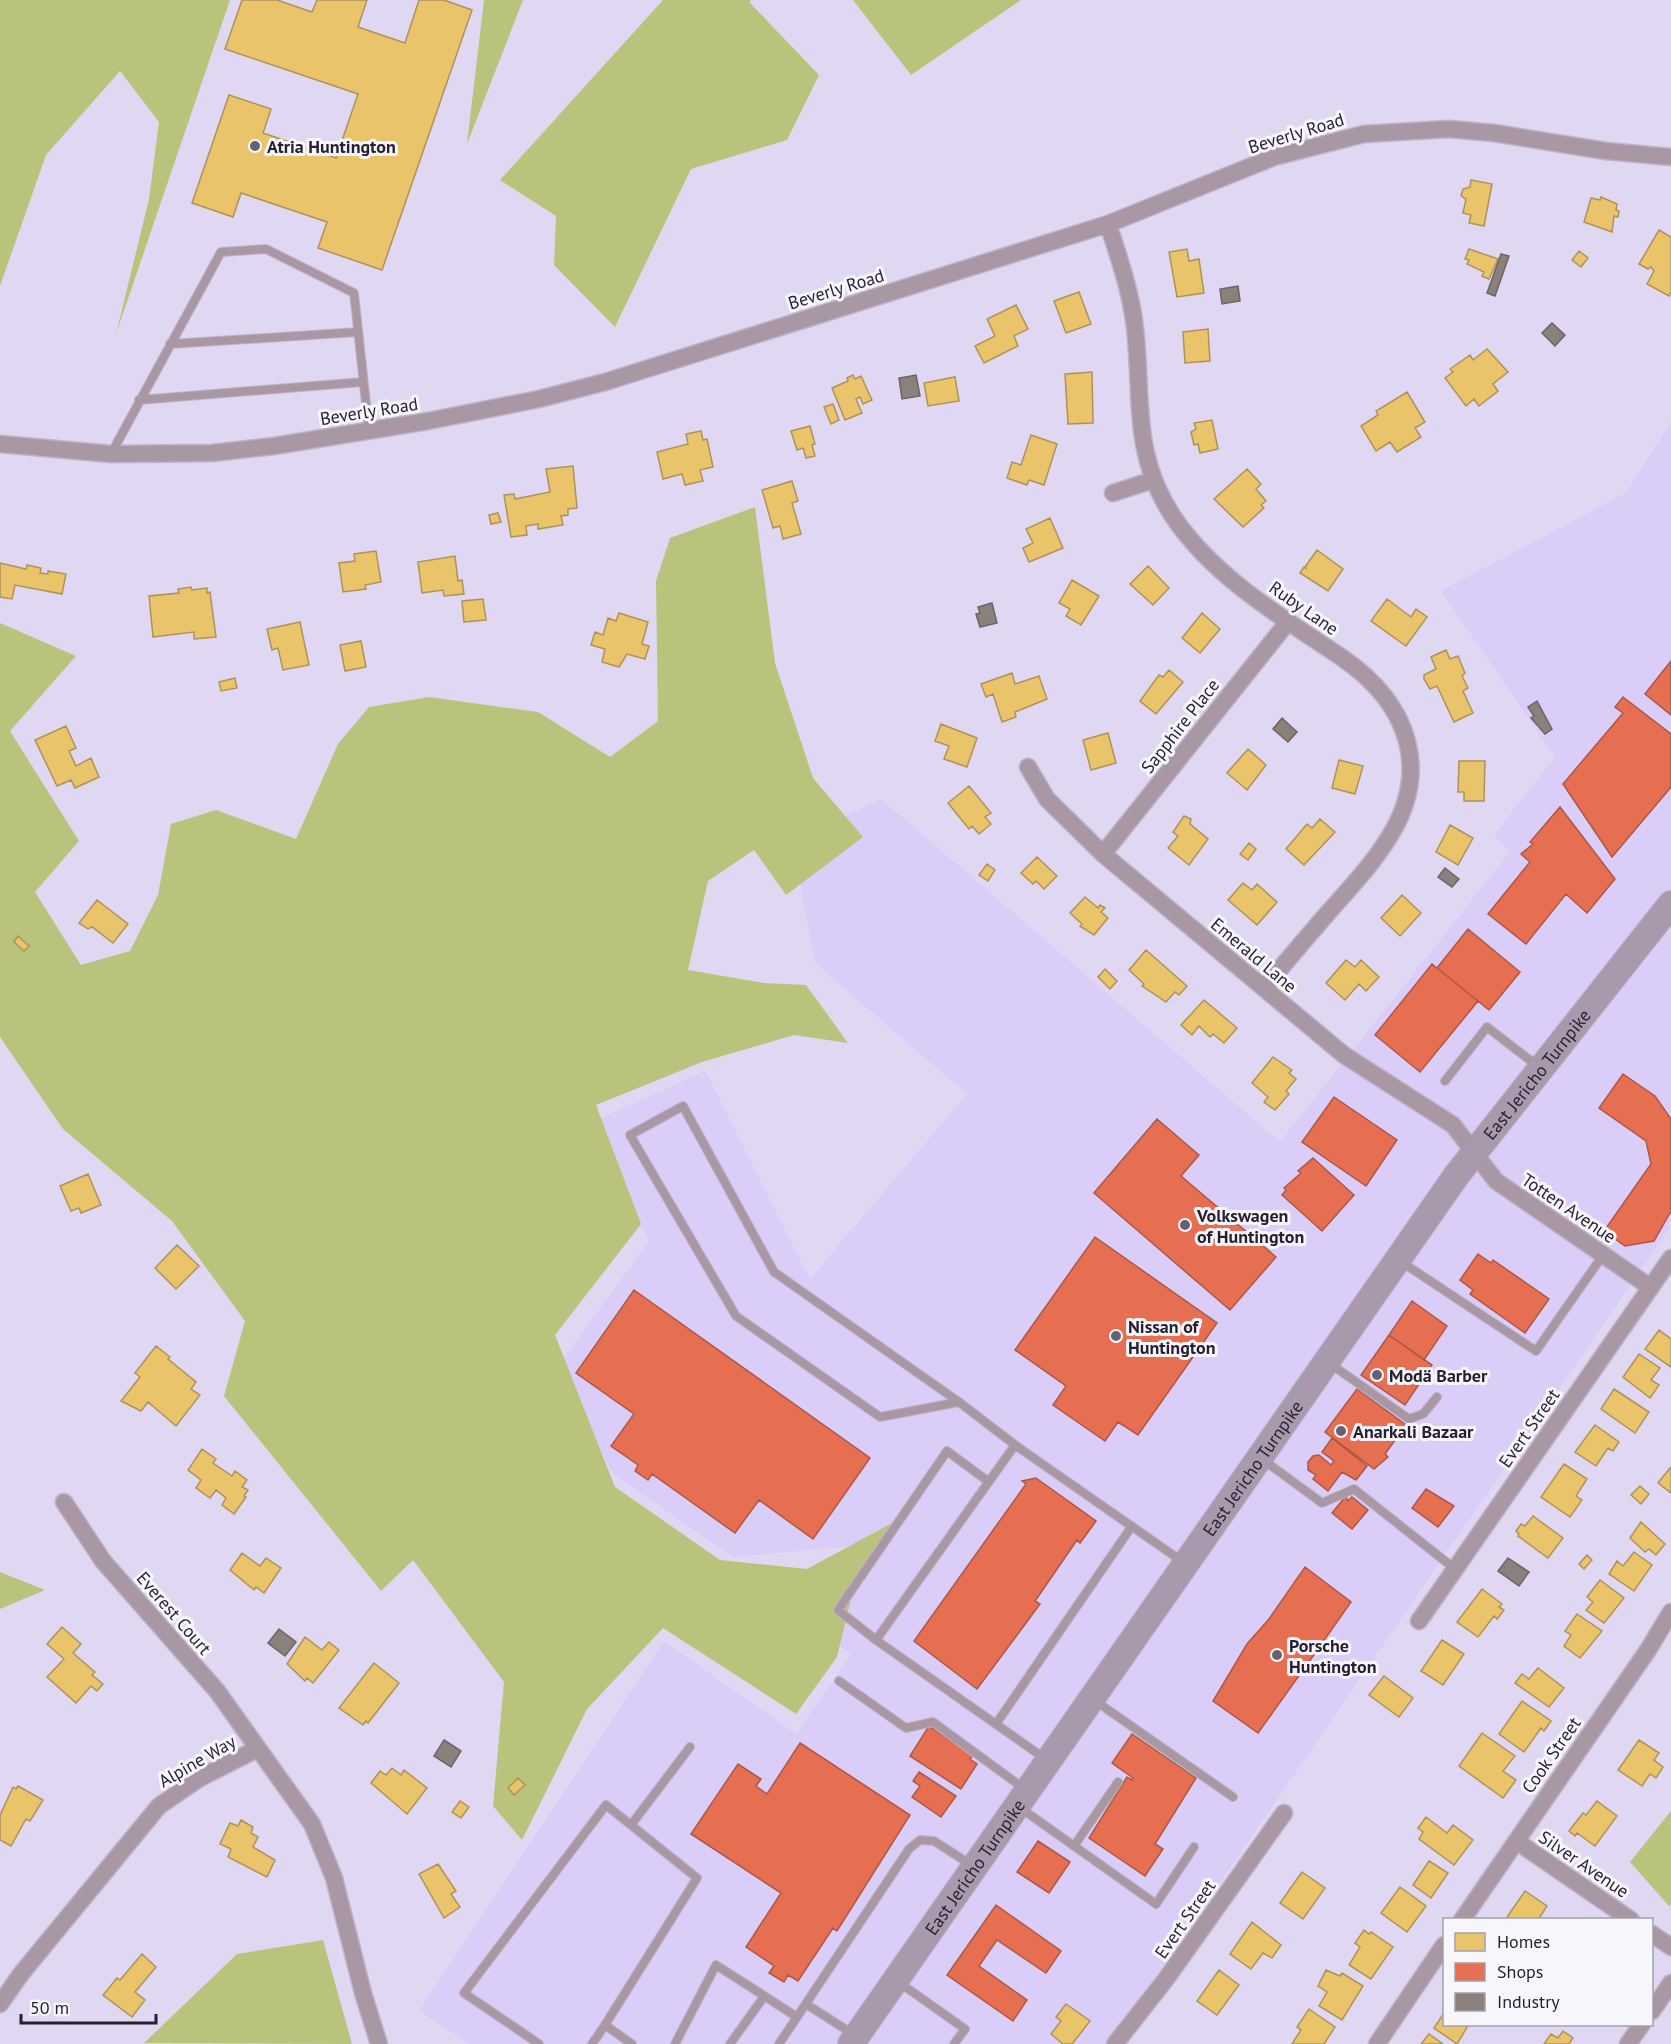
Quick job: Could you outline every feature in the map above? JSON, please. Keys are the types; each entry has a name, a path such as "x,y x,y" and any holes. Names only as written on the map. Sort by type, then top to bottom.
{"main road":[{"name":"East Jericho Turnpike","path":"858,2042 894,1979 1397,1259 1474,1152 1671,904"}],"street":[{"name":"Beverly Road","path":"0,444 111,454 212,453 369,431 539,399 605,382 1108,224 1274,157 1312,145 1364,134 1406,130 1483,132 1606,152 1671,156"},
{"name":"Ruby Lane","path":"1108,224 1126,279 1135,328 1139,419 1153,480 1176,521 1205,555 1239,586 1287,623 1371,680 1394,706 1408,744 1410,778 1403,810 1384,845 1264,988"},
{"path":"1113,493 1153,480"},
{"name":"Sapphire Place","path":"1103,854 1287,623"},
{"name":"Emerald Lane","path":"1028,767 1047,799 1103,854 1344,1055 1453,1125 1474,1152"},
{"name":"Totten Avenue","path":"1474,1152 1496,1181 1650,1287"},
{"name":"Evert Street","path":"1419,1621 1671,1258"},
{"name":"Everest Court","path":"64,1502 103,1561 217,1691 257,1749"},
{"name":"Cook Street","path":"1463,1918 1648,1650 1671,1612"},
{"name":"Alpine Way","path":"0,2004 21,1974 159,1806 200,1778 257,1749 312,1824 334,1878 363,1993 379,2044"},
{"name":"Evert Street","path":"1115,2044 1166,1979 1284,1813"},
{"name":"Silver Avenue","path":"1516,1841 1628,1918"},
{"path":"1653,1935 1671,1947"},
{"path":"1377,2044 1443,1946"},
{"path":"1653,2010 1671,1983"},
{"path":"1628,2044 1641,2026"}],"lane":[{"path":"111,454 221,252 266,249 354,293 369,431"},
{"path":"170,344 358,332"},
{"path":"139,400 363,382"},
{"path":"1445,1081 1487,1027 1540,1068"},
{"path":"959,1402 880,1417 736,1316 630,1135 683,1106 774,1272 959,1402 1015,1445 1185,1563"},
{"path":"1397,1259 1536,1352 1603,1255"},
{"path":"1326,1361 1409,1419 1423,1414 1437,1396"},
{"path":"876,1640 1015,1445"},
{"path":"989,1482 947,1452 838,1610 876,1640 1047,1760"},
{"path":"1259,1457 1322,1503 1354,1489 1455,1569"},
{"path":"996,1724 1132,1526"},
{"path":"839,1681 906,1728 933,1722 1074,1846 1156,1904 1194,1848"},
{"path":"1091,1698 1233,1797"},
{"path":"631,1825 690,1747"},
{"path":"1074,1846 1118,1782"},
{"path":"539,2044 464,1993 606,1805 696,1878 592,2044"},
{"path":"779,2044 909,1849 920,1840 934,1841 973,1866"},
{"path":"675,2044 716,1965 763,1998 797,2018"},
{"path":"894,1979 965,2029 954,2044"},
{"path":"730,2044 763,1998"},
{"path":"806,2004 858,2042"},
{"path":"605,2025 632,2044"}],"shaded area":[{"path":"1671,422 1671,1226 1109,2044 470,2044 419,2011 664,1641 796,1734 851,1654 810,1625 864,1545 733,1557 613,1474 559,1365 649,1241 593,1122 705,1071 810,1279 967,1094 815,963 792,843 881,799 1280,1142 1510,852 1494,835 1555,757 1441,591 1626,493"}],"green space":[{"path":"0,0 230,0 116,334 149,199 159,122 120,71 46,155 0,286"},
{"path":"484,0 523,0 467,144"},
{"path":"663,0 751,0 750,3 819,75 787,140 691,169 615,327 554,265 556,216 500,180"},
{"path":"853,0 1021,0 911,75"},
{"path":"755,507 775,663 813,778 863,837 786,895 754,850 708,881 688,970 764,983 806,985 848,1043 794,1035 702,1062 596,1105 641,1224 555,1335 615,1487 720,1560 807,1569 894,1522 853,1590 837,1657 796,1714 663,1628 587,1709 522,1840 493,1806 504,1682 413,1560 381,1591 224,1396 245,1321 172,1221 63,1129 0,1037 0,623 76,656 10,731 79,841 35,892 81,965 130,951 158,895 171,824 216,810 296,839 338,744 369,707 429,697 538,712 610,757 658,721 656,581 670,538"},
{"path":"0,1572 45,1590 0,1609"},
{"path":"1671,1811 1671,1904 1669,1906 1630,1862"},
{"path":"323,1940 352,2044 144,2043 237,1954"}],"building: Homes":[{"name":"Atria Huntington","path":"242,0 277,0 312,12 317,0 367,0 358,27 405,43 419,0 444,0 472,10 382,270 318,248 327,222 241,193 233,217 192,203 229,95 271,109 263,133 336,158 358,94 225,49"},
{"path":"1471,180 1492,184 1484,226 1469,223 1471,215 1463,213 1466,199 1461,196 1463,189 1470,187"},
{"path":"1601,197 1617,204 1618,217 1614,216 1612,232 1584,222 1591,198 1600,200"},
{"path":"1659,230 1671,237 1671,292 1669,296 1647,284 1654,271 1651,267 1648,269 1639,264"},
{"path":"1187,249 1189,261 1199,259 1204,293 1177,297 1169,252"},
{"path":"1469,249 1498,259 1489,279 1482,276 1484,272 1467,264 1469,260 1465,259"},
{"path":"1579,251 1588,258 1581,267 1572,260"},
{"path":"1079,292 1091,324 1066,333 1054,301"},
{"path":"1016,305 1028,329 1014,336 1018,346 984,363 975,346 995,336 987,319"},
{"path":"1208,329 1210,361 1185,363 1183,332"},
{"path":"1487,349 1508,372 1493,384 1498,391 1479,406 1474,399 1466,406 1445,378 1453,372 1450,369 1470,355 1473,360"},
{"path":"1092,372 1093,423 1068,424 1065,374"},
{"path":"853,375 855,379 861,376 872,400 863,404 860,397 856,399 862,413 845,420 832,388 848,381 847,378"},
{"path":"955,377 959,401 928,406 924,383"},
{"path":"1407,392 1425,422 1415,428 1421,437 1397,452 1390,442 1376,451 1361,426 1378,415 1376,411"},
{"path":"833,404 839,420 831,424 824,407"},
{"path":"1212,420 1218,449 1200,453 1198,444 1194,445 1191,432 1196,429 1194,423"},
{"path":"810,426 815,444 812,445 815,456 806,458 803,448 797,450 791,431"},
{"path":"701,431 703,440 707,439 713,467 700,470 703,481 685,485 682,474 663,479 657,452 688,444 686,434"},
{"path":"1031,435 1057,444 1044,485 1029,480 1027,485 1007,478 1012,462 1021,465"},
{"path":"573,466 577,508 568,509 568,515 561,516 563,525 538,529 538,524 526,526 527,535 511,537 504,495 514,494 515,499 550,492 546,469"},
{"path":"1247,469 1261,484 1256,489 1266,501 1261,505 1264,508 1243,527 1214,499"},
{"path":"792,481 798,501 792,503 801,534 783,539 780,526 773,528 762,490"},
{"path":"498,513 501,522 491,524 489,515"},
{"path":"1050,518 1063,548 1029,562 1023,548 1033,543 1026,529"},
{"path":"1317,550 1343,569 1328,591 1300,573 1304,567 1307,569 1305,567"},
{"path":"376,551 381,582 365,585 366,589 343,592 339,563 355,561 354,554"},
{"path":"455,556 458,581 462,580 464,594 444,596 443,590 422,593 418,562"},
{"path":"0,563 26,569 27,565 41,568 40,573 48,574 48,571 66,574 62,594 15,585 12,599 0,597"},
{"path":"1148,566 1169,588 1153,605 1130,584"},
{"path":"1072,580 1099,596 1081,625 1066,616 1070,609 1059,603"},
{"path":"191,587 192,590 207,588 207,593 210,592 216,637 194,639 194,632 153,637 149,596 179,593 178,589"},
{"path":"483,599 486,620 464,622 462,601"},
{"path":"1387,599 1411,617 1416,609 1427,617 1406,646 1371,621"},
{"path":"619,613 648,622 642,644 649,646 645,659 627,654 619,667 602,662 605,649 591,645 595,632 603,635 608,618 616,621"},
{"path":"1202,613 1220,629 1200,653 1182,638"},
{"path":"300,622 309,665 283,670 278,648 272,650 267,629"},
{"path":"361,641 366,667 345,671 340,645"},
{"path":"1446,650 1450,659 1458,656 1465,673 1462,676 1468,688 1463,691 1473,713 1454,722 1437,686 1430,689 1424,679 1424,675 1436,669 1431,657"},
{"path":"1169,670 1183,682 1156,714 1140,701 1159,675 1163,677"},
{"path":"1012,673 1015,684 1039,676 1047,699 1015,712 1016,717 1002,722 993,694 986,697 981,684"},
{"path":"235,678 237,688 221,691 219,682"},
{"path":"941,724 977,738 967,767 944,759 949,746 935,741"},
{"path":"66,726 76,748 69,751 76,766 91,758 99,777 75,788 71,780 57,786 35,740"},
{"path":"1108,733 1116,763 1091,770 1083,740"},
{"path":"1248,749 1266,765 1247,790 1227,773"},
{"path":"1339,760 1363,766 1355,794 1332,788"},
{"path":"1459,761 1485,761 1484,801 1464,801 1464,792 1458,792"},
{"path":"969,786 991,813 985,817 991,824 979,834 972,826 969,829 948,803"},
{"path":"1184,816 1191,819 1190,824 1208,839 1189,865 1168,848 1178,836 1173,832"},
{"path":"1320,819 1335,832 1304,865 1286,849 1307,824 1312,828"},
{"path":"1450,825 1473,838 1458,865 1436,852"},
{"path":"1249,843 1256,849 1248,860 1240,854"},
{"path":"1037,857 1057,876 1044,889 1036,881 1033,884 1021,873"},
{"path":"987,864 995,870 988,881 979,875"},
{"path":"1243,883 1252,890 1257,884 1277,902 1257,925 1228,900"},
{"path":"1402,895 1421,913 1400,936 1381,918"},
{"path":"1085,897 1098,908 1100,905 1105,908 1101,912 1108,918 1094,935 1080,926 1082,924 1070,913"},
{"path":"97,900 128,924 113,943 92,927 88,929 79,923"},
{"path":"18,936 29,946 24,951 14,942"},
{"path":"1146,950 1187,986 1179,995 1175,992 1166,1002 1142,986 1144,984 1129,970"},
{"path":"1346,960 1355,967 1361,960 1379,977 1366,991 1359,984 1345,1000 1326,983"},
{"path":"1105,969 1117,981 1110,989 1098,977"},
{"path":"1204,1000 1237,1028 1224,1043 1213,1034 1210,1037 1199,1026 1192,1035 1181,1025"},
{"path":"1273,1057 1292,1070 1289,1073 1296,1079 1286,1091 1289,1094 1275,1110 1264,1102 1268,1097 1252,1083"},
{"path":"88,1174 101,1205 81,1213 79,1208 71,1211 60,1186"},
{"path":"177,1245 199,1266 176,1289 155,1268"},
{"path":"1659,1330 1671,1339 1671,1367 1645,1349"},
{"path":"156,1346 196,1382 191,1389 200,1395 176,1426 148,1402 141,1411 121,1401 140,1377 135,1373"},
{"path":"1639,1354 1660,1368 1651,1380 1659,1385 1650,1398 1623,1377"},
{"path":"1614,1389 1649,1412 1635,1433 1601,1409"},
{"path":"1595,1425 1619,1442 1613,1451 1608,1448 1596,1466 1575,1452"},
{"path":"202,1449 216,1459 213,1463 232,1476 235,1471 247,1480 242,1487 248,1490 244,1496 246,1497 234,1514 222,1505 226,1498 216,1490 210,1498 196,1488 201,1480 188,1470"},
{"path":"1564,1464 1587,1479 1576,1496 1582,1500 1570,1517 1541,1497"},
{"path":"1671,1467 1671,1493 1658,1483"},
{"path":"1640,1486 1649,1494 1641,1504 1631,1495"},
{"path":"1533,1516 1563,1538 1548,1558 1518,1536 1516,1531 1521,1524 1525,1526"},
{"path":"1641,1522 1665,1544 1656,1555 1649,1549 1645,1552 1630,1538"},
{"path":"1634,1552 1652,1565 1634,1591 1609,1574 1617,1561 1623,1566"},
{"path":"242,1553 260,1566 266,1558 281,1568 264,1593 256,1587 254,1590 230,1570"},
{"path":"1587,1555 1592,1560 1584,1569 1579,1564"},
{"path":"1600,1580 1624,1598 1604,1623 1586,1610 1593,1602 1587,1597"},
{"path":"1482,1589 1502,1604 1499,1607 1504,1610 1497,1619 1494,1616 1478,1637 1457,1622"},
{"path":"1577,1614 1602,1631 1580,1658 1564,1646 1571,1635 1565,1631"},
{"path":"62,1627 81,1644 73,1653 95,1672 92,1675 103,1684 97,1691 91,1686 76,1703 47,1677 64,1659 47,1644"},
{"path":"305,1637 322,1650 329,1642 339,1650 313,1683 307,1678 305,1681 287,1664"},
{"path":"1442,1640 1464,1654 1443,1685 1421,1671"},
{"path":"374,1663 399,1683 368,1723 366,1721 363,1725 339,1708"},
{"path":"1538,1668 1564,1688 1549,1707 1515,1683 1522,1674 1529,1679"},
{"path":"1384,1676 1413,1698 1399,1717 1369,1695"},
{"path":"1522,1701 1551,1721 1544,1731 1541,1728 1524,1752 1499,1734"},
{"path":"1482,1733 1515,1756 1503,1771 1516,1780 1503,1798 1459,1766"},
{"path":"1639,1740 1659,1753 1654,1760 1663,1767 1656,1778 1650,1774 1642,1786 1618,1770"},
{"path":"392,1768 401,1775 404,1770 427,1788 407,1814 371,1783 380,1771 386,1775"},
{"path":"518,1778 525,1785 514,1795 508,1788"},
{"path":"18,1786 43,1800 30,1821 26,1819 11,1846 0,1840 0,1815 13,1787 16,1789"},
{"path":"460,1801 469,1807 461,1818 452,1812"},
{"path":"1597,1801 1617,1816 1595,1846 1577,1833 1575,1836 1569,1831 1583,1813 1586,1815"},
{"path":"1426,1817 1447,1833 1453,1825 1473,1840 1454,1865 1419,1839 1423,1832 1418,1828"},
{"path":"241,1820 253,1827 251,1833 258,1837 253,1847 275,1860 267,1877 228,1857 231,1849 220,1844 230,1823 238,1826"},
{"path":"1429,1861 1448,1873 1431,1898 1413,1885"},
{"path":"438,1864 456,1891 451,1894 460,1907 444,1918 419,1874"},
{"path":"1302,1872 1325,1888 1303,1919 1280,1903"},
{"path":"1400,1887 1426,1906 1407,1932 1381,1913"},
{"path":"1525,1891 1547,1906 1539,1918 1506,1918"},
{"path":"1252,1922 1281,1945 1272,1958 1263,1953 1251,1969 1230,1954"},
{"path":"1364,1930 1369,1934 1371,1932 1393,1947 1371,1979 1349,1965 1360,1947 1355,1943"},
{"path":"142,1954 156,1967 135,1992 145,2000 132,2017 103,1995 117,1978 120,1980"},
{"path":"1219,1970 1239,1985 1217,2015 1197,2001"},
{"path":"1326,1970 1340,1976 1342,1973 1363,1986 1342,2020 1319,2006 1327,1992 1318,1986"},
{"path":"1066,2004 1090,2021 1072,2044 1063,2044 1051,2034 1061,2021 1056,2017"},
{"path":"1309,2009 1335,2027 1324,2044 1292,2044 1301,2030 1297,2027"},
{"path":"1443,2014 1443,2026 1468,2026 1457,2044 1434,2028"},
{"path":"1563,2031 1573,2038 1569,2044 1544,2044 1551,2034 1558,2038"},
{"path":"1429,2034 1443,2044 1421,2044"}],"building: Shops":[{"path":"1671,661 1671,715 1645,694"},
{"path":"1623,697 1671,734 1671,787 1612,857 1563,784 1623,713 1615,707"},
{"path":"1560,807 1615,879 1587,913 1566,894 1526,944 1488,914 1530,862 1521,854 1533,844 1530,842"},
{"path":"1468,929 1520,972 1489,1010 1437,968"},
{"path":"1432,964 1478,1001 1420,1072 1375,1035"},
{"path":"1623,1074 1655,1096 1671,1119 1671,1211 1654,1241 1625,1246 1604,1231 1651,1164 1646,1141 1599,1108"},
{"path":"1334,1097 1397,1140 1366,1186 1302,1142"},
{"name":"Volkswagen of Huntington","path":"1157,1119 1199,1155 1181,1176 1276,1257 1230,1310 1094,1193"},
{"path":"1313,1158 1354,1195 1322,1231 1282,1195 1286,1190 1284,1188 1301,1173 1298,1171"},
{"name":"Nissan of Huntington","path":"1095,1237 1217,1323 1138,1435 1118,1422 1105,1441 1053,1405 1066,1386 1015,1350"},
{"path":"1478,1254 1491,1263 1493,1260 1549,1299 1525,1333 1470,1294 1473,1290 1460,1280"},
{"path":"634,1290 870,1458 813,1539 759,1500 735,1533 652,1474 648,1480 635,1471 638,1465 611,1446 634,1414 576,1373"},
{"path":"1412,1301 1447,1326 1424,1360 1389,1335"},
{"path":"1389,1335 1432,1365 1405,1405 1361,1375"},
{"path":"1357,1389 1406,1425 1385,1454 1388,1457 1374,1469 1325,1432"},
{"path":"1332,1438 1367,1466 1356,1480 1342,1472 1328,1491 1313,1479 1316,1475 1308,1470 1308,1462 1313,1456 1319,1455 1331,1465 1334,1461 1322,1452"},
{"path":"1036,1478 1096,1521 1080,1543 1077,1540 1035,1601 1040,1604 977,1689 914,1641 1026,1484 1022,1481"},
{"path":"1426,1489 1454,1506 1438,1527 1412,1508"},
{"path":"1346,1496 1348,1501 1352,1497 1368,1510 1352,1529 1332,1513"},
{"name":"Porsche Huntington","path":"1305,1567 1351,1602 1306,1666 1312,1670 1309,1674 1303,1670 1258,1733 1213,1701 1247,1644 1269,1619"},
{"path":"929,1726 973,1755 970,1759 977,1764 961,1789 910,1756"},
{"path":"1132,1734 1196,1778 1155,1844 1163,1849 1145,1876 1089,1838 1127,1777 1132,1780 1133,1778 1112,1763"},
{"path":"800,1743 910,1815 837,1931 833,1928 798,1981 788,1975 784,1982 769,1973 774,1966 746,1947 781,1893 691,1834 738,1764 761,1779 756,1786 767,1794"},
{"path":"919,1772 956,1796 941,1817 912,1797 920,1786 913,1781"},
{"path":"1038,1841 1070,1862 1049,1893 1017,1872"},
{"path":"996,1905 1061,1951 1046,1973 997,1940 979,1966 1027,2000 1013,2021 947,1975"}],"building: Industry":[{"path":"1501,254 1509,256 1495,296 1487,293"},
{"path":"1238,286 1240,301 1222,304 1220,289"},
{"path":"1552,323 1565,335 1555,346 1542,333"},
{"path":"916,375 920,396 902,399 899,378"},
{"path":"992,603 997,623 980,627 976,614 980,613 978,607"},
{"path":"1537,701 1552,729 1545,734 1531,718 1534,716 1528,707"},
{"path":"1282,718 1297,732 1288,742 1273,729"},
{"path":"1445,868 1459,879 1452,887 1438,877"},
{"path":"1508,1558 1529,1572 1519,1586 1498,1571"},
{"path":"279,1629 296,1642 285,1656 268,1643"},
{"path":"444,1740 461,1751 451,1767 434,1756"}],"place":[{"name":"Atria Huntington","path":"255,146"},
{"name":"Volkswagen of Huntington","path":"1185,1225"},
{"name":"Nissan of Huntington","path":"1116,1336"},
{"name":"Modä Barber","path":"1377,1375"},
{"name":"Anarkali Bazaar","path":"1341,1431"},
{"name":"Porsche Huntington","path":"1277,1655"}]}
